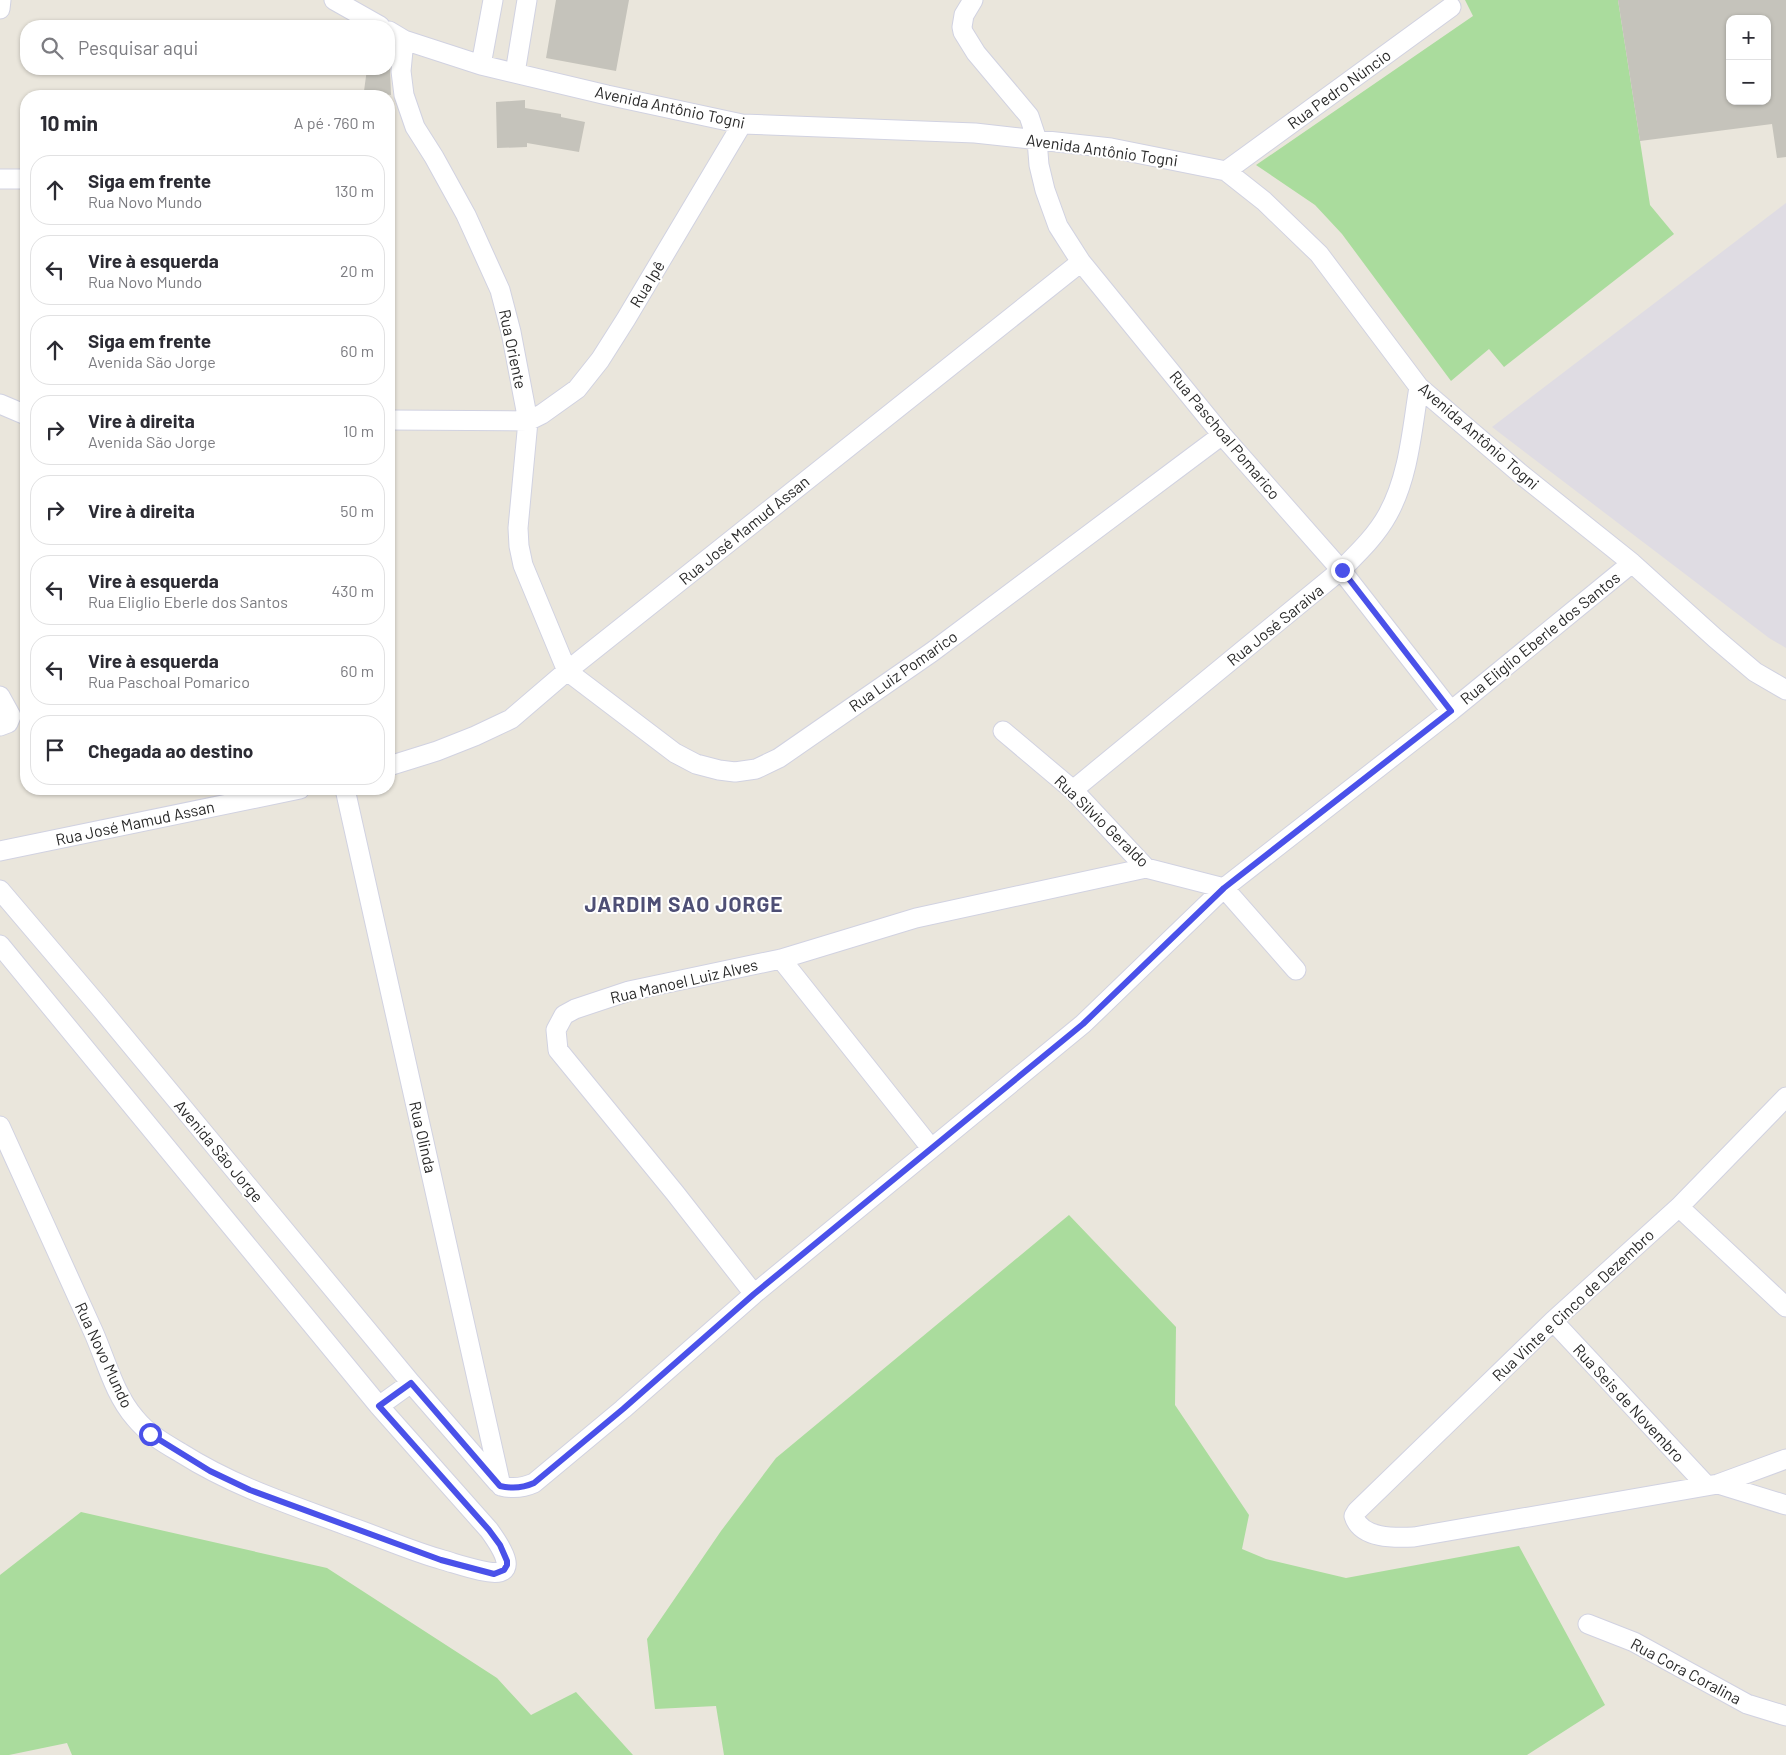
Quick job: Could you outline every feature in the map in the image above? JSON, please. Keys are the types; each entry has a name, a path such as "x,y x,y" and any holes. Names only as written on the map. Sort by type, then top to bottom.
{"street":[{"path":"0,8 1,0"},
{"path":"334,0 369,20"},
{"path":"481,65 493,0"},
{"path":"515,72 527,0"},
{"name":"Rua Paschoal Pomarico","path":"973,0 964,15 963,32 976,53 1029,116 1037,140 1045,190 1058,226 1081,262 1222,435 1342,570 1451,711"},
{"name":"Rua Pedro Núncio","path":"1226,171 1451,6"},
{"name":"Avenida Antônio Togni","path":"397,36 481,65 742,124 975,132 1112,148 1226,171 1264,201 1319,254 1419,387 1522,474 1632,562 1755,672 1786,690"},
{"name":"Rua Oriente","path":"397,36 404,95 415,127 466,215 500,290 511,332 528,421 518,528 519,546 523,565 567,671"},
{"name":"Rua Ipê","path":"528,421 542,414 577,389 600,360 626,320 742,124"},
{"path":"0,179 20,179"},
{"name":"Rua José Mamud Assan","path":"395,764 475,736 511,718 567,671 1081,262"},
{"name":"Rua José Saraiva","path":"1073,790 1342,570 1371,539 1388,516 1398,495 1405,472 1419,387"},
{"path":"0,404 20,412"},
{"path":"395,420 528,421"},
{"name":"Rua Luiz Pomarico","path":"567,671 674,753 696,764 720,770 735,772 756,769 779,758 932,652 1222,435"},
{"name":"Rua Eliglio Eberle dos Santos","path":"500,1486 516,1488 534,1483 623,1409 754,1294 1083,1024 1224,888 1451,711 1632,562"},
{"path":"0,696 11,713 12,718 4,725"},
{"name":"Rua Silvio Geraldo","path":"1003,731 1073,790 1146,868 1224,888"},
{"name":"Rua José Mamud Assan","path":"0,851 271,795"},
{"name":"Rua Olinda","path":"346,795 500,1486"},
{"name":"Rua Manoel Luiz Alves","path":"754,1294 675,1193 558,1050 556,1030 564,1015 575,1009 629,991 781,958 916,918 1146,868"},
{"path":"1224,888 1296,970"},
{"name":"Avenida São Jorge","path":"0,890 103,1011 411,1383 500,1486"},
{"path":"0,945 379,1406 411,1383"},
{"path":"781,958 931,1148"},
{"name":"Rua Vinte e Cinco de Dezembro","path":"1712,1484 1414,1537 1394,1538 1367,1531 1354,1519 1357,1511 1553,1321 1679,1207 1786,1097"},
{"name":"Rua Novo Mundo","path":"0,1126 105,1358 122,1402 150,1434 210,1471 250,1490 441,1560 494,1574 504,1570 507,1561 500,1545 489,1530 379,1406"},
{"path":"1679,1207 1786,1307"},
{"name":"Rua Seis de Novembro","path":"1553,1321 1712,1484"},
{"path":"1712,1484 1786,1459"},
{"path":"1712,1484 1786,1504"},
{"name":"Rua Cora Coralina","path":"1588,1624 1634,1642 1747,1704 1786,1716"}],"shaded area":[{"path":"1786,203 1786,648 1769,638 1492,427"}],"green space":[{"path":"1465,0 1618,0 1650,205 1674,234 1504,367 1489,349 1451,381 1342,234 1315,205 1256,165 1473,16"},
{"path":"1069,1215 1176,1327 1175,1405 1249,1515 1242,1549 1266,1559 1346,1578 1519,1546 1605,1705 1527,1755 724,1755 716,1706 655,1709 647,1639 721,1531 776,1458"},
{"path":"81,1512 327,1568 497,1678 531,1715 576,1692 633,1755 72,1755 67,1743 9,1755 0,1755 0,1575"}],"building":[{"path":"556,0 629,0 616,71 546,58"},
{"path":"1618,0 1786,0 1786,157 1777,158 1772,124 1640,141"},
{"path":"366,75 390,75 391,90 364,90"},
{"path":"525,100 525,108 561,114 561,117 585,122 579,152 527,143 527,147 497,148 496,102"}],"district":[{"name":"JARDIM SAO JORGE","path":"684,905"}],"route":[{"path":"150,1434 210,1471 250,1490 441,1560 494,1574 504,1570 507,1561 500,1545 489,1530 379,1406 411,1383 500,1486 516,1488 534,1483 623,1409 754,1294 1083,1024 1224,888 1451,711 1342,570"}]}
